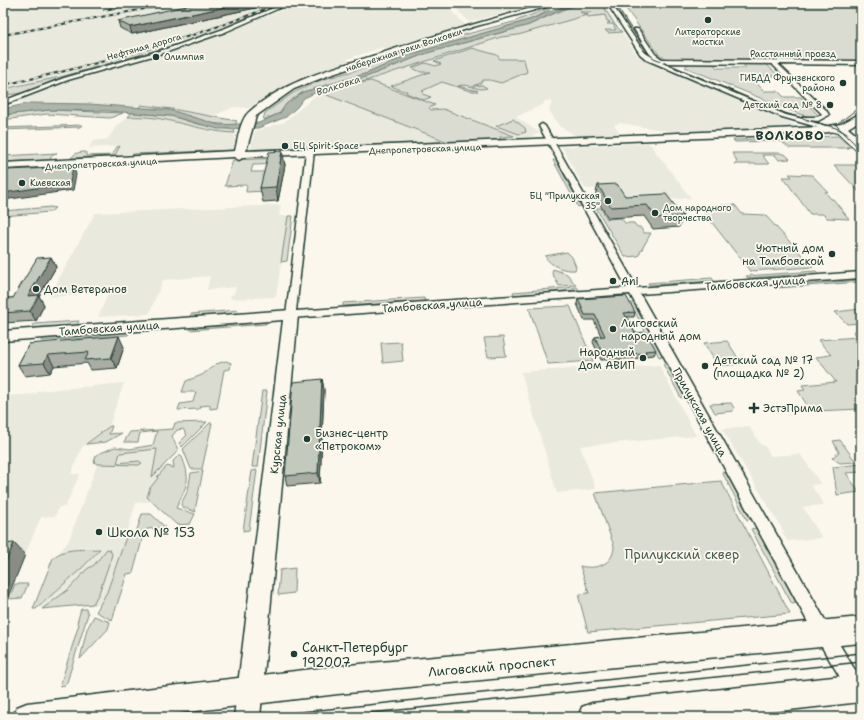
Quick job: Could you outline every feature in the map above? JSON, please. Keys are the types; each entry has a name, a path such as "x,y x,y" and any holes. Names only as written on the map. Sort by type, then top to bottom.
{"main road":[{"name":"Лиговский проспект","path":"27,717 249,704 338,680 861,630"},
{"path":"592,717 859,691"}],"street":[{"name":"Нефтяная дорога","path":"3,103 66,79 168,50 223,31 289,3"},
{"name":"набережная реки Волковки","path":"249,123 254,113 281,93 317,77 475,25 558,3"},
{"name":"набережная реки Волковки","path":"249,123 257,115 291,91 320,78 474,27 565,3"},
{"path":"609,3 642,53 653,61 792,119 828,129"},
{"path":"631,24 653,55 664,61 803,118 842,130 861,144"},
{"name":"Расстанный проезд","path":"653,61 861,63"},
{"path":"774,62 824,111 826,116 818,119 803,118"},
{"path":"842,130 861,116"},
{"path":"792,119 802,127 800,130"},
{"path":"842,130 861,122"},
{"path":"240,155 249,123"},
{"name":"Прилукская улица","path":"542,126 823,633 859,691"},
{"name":"Днепропетровская улица","path":"552,142 800,130 842,130"},
{"path":"842,130 861,152"},
{"name":"Днепропетровская улица","path":"3,168 240,155 842,130"},
{"name":"Курская улица","path":"249,704 310,152"},
{"name":"Тамбовская улица","path":"3,336 861,275"}],"shaded area":[{"path":"3,3 284,3 205,35 49,79 3,87"},
{"path":"299,3 449,3 446,5 465,25 390,50 383,47 347,59 351,62 307,76 269,95 249,108 234,107 211,117 142,105 138,108 17,102 57,85 173,52 211,39"},
{"path":"449,3 507,3 511,7 519,9 469,22 452,4"},
{"path":"603,3 636,54 642,59 794,124 793,127 673,132 620,123 614,125 620,134 577,136 559,126 549,110 552,101 544,101 544,104 516,117 540,133 525,139 250,150 255,131 284,122 319,93 324,93 578,9"},
{"path":"138,116 184,123 208,131 235,133 235,141 233,143 236,143 234,150 115,155 119,146 89,148 93,141 108,139 117,125 128,117"},
{"path":"649,143 691,198 642,201 625,200 616,187 589,189 584,187 562,147"},
{"path":"281,205 279,216 288,216 276,297 230,299 231,295 234,294 236,287 207,290 210,276 163,280 149,314 98,317 111,287 84,289 77,295 49,297 95,213"},
{"path":"659,365 696,436 580,446 596,489 557,493 521,372 579,368 585,371"},
{"path":"124,383 108,429 104,429 82,447 71,474 80,474 65,507 59,507 55,516 41,517 25,555 3,557 3,396 36,394 38,391"},
{"path":"749,426 761,445 764,445 771,456 800,454 821,484 811,485 824,505 803,507 822,538 787,541 782,532 784,532 722,429"},
{"name":"Школа № 153","path":"171,447 155,501 136,503 115,572 104,602 100,604 38,608 57,556 68,542 101,455"}],"green space":[{"path":"586,3 601,3 615,25 622,32 608,33 605,30 616,30 613,24 607,24 610,22 607,21 605,15 588,17 587,13 592,12 580,12 587,15 518,35 501,37 359,83 371,81 435,105 429,108 431,110 443,109 514,136 500,137 500,140 448,142 319,92 366,77 427,53 529,25 569,7"},
{"path":"622,3 861,3 861,61 794,61 770,56 757,56 748,61 672,60 660,56"},
{"path":"544,10 550,10 529,20 408,55 368,73 303,92 287,104 280,113 263,120 265,113 293,93 321,80 360,69 425,45 513,22"},
{"path":"202,37 151,54 64,77 26,92 3,94 3,89 60,77"},
{"path":"472,48 497,55 500,59 524,59 527,72 501,83 483,80 481,83 473,86 482,85 487,88 483,89 466,85 458,86 478,91 470,91 442,82 422,91 424,92 422,94 431,97 424,100 406,93 407,91 391,86 430,72 421,72 412,68 425,63 436,66 441,64 434,61"},
{"path":"689,63 713,63 717,68 746,68 743,64 766,64 779,76 750,76 764,91 778,91 784,97 801,97 819,116 811,117 799,114 685,67"},
{"path":"141,105 237,121 235,125 207,123 170,110 138,108"},
{"path":"50,110 123,113 110,118 47,114 3,120 3,115"},
{"path":"131,113 171,116 197,124 234,130 235,133 208,130 155,118 128,117"},
{"path":"513,119 525,128 526,132 519,134 496,126"},
{"path":"82,125 80,127 3,130 3,128"},
{"path":"838,136 851,147 789,148 781,141 735,142 733,140"},
{"path":"120,146 115,155 118,156 71,158 76,154 84,152 86,152 86,156 112,155 117,147"},
{"path":"234,150 229,151 132,157 133,154"},
{"path":"57,153 52,155 50,160 3,162 3,156"},
{"path":"732,153 780,153 786,155 790,159 779,160 775,155 762,155 769,164 735,164 737,161"},
{"path":"281,158 280,164 253,165 251,172 269,172 265,191 246,192 247,185 225,186 233,160"},
{"path":"553,160 556,160 581,206 578,207"},
{"path":"834,165 861,165 861,194"},
{"path":"789,174 812,175 828,192 825,192 831,199 833,199 849,219 827,218 823,214 810,214 783,177 792,177"},
{"path":"735,205 742,214 765,215 813,267 750,271 699,206"},
{"path":"51,207 55,208 50,212 3,216 3,211"},
{"path":"596,208 601,208 607,219 621,218 625,223 634,223 637,227 640,227 644,233 651,233 638,256 625,257"},
{"path":"288,216 293,216 287,261 281,262"},
{"path":"567,252 572,257 576,267 575,270 566,270 558,267 550,263 545,256"},
{"path":"553,269 567,274 576,285 559,286 552,273"},
{"path":"816,271 818,273 748,278 746,276"},
{"path":"712,278 714,281 649,285 648,283"},
{"path":"861,280 861,282 775,287"},
{"path":"577,287 579,290 514,295 513,292"},
{"path":"424,298 425,301 343,306 343,303"},
{"path":"630,303 634,303 663,356 659,357"},
{"path":"570,306 593,361 548,364 529,308"},
{"path":"861,309 861,323 847,324 835,312"},
{"path":"238,310 237,314 190,317 191,314"},
{"path":"79,321 77,325 32,328 34,324"},
{"path":"266,322 266,324 190,330 190,328"},
{"path":"853,331 861,331 861,409 815,411 809,408 798,391 805,390 802,385 836,382 816,357 831,355 818,340 858,337"},
{"path":"129,332 128,335 41,341 43,338"},
{"path":"503,337 506,356 488,357 484,338"},
{"path":"727,341 742,364 718,366 704,343"},
{"path":"401,342 403,361 383,363 381,343"},
{"path":"226,361 231,363 230,369 224,370 217,408 210,409 210,405 200,406 199,409 178,410 180,404 193,402 196,392 182,392 186,381 202,375 216,364"},
{"path":"663,364 667,364 685,397 681,398"},
{"path":"262,391 267,391 258,467 252,467"},
{"path":"731,403 734,408 733,411 715,413 710,404"},
{"path":"207,422 182,447 179,443 187,435 183,429 177,430 172,436 178,450 177,452 152,477 157,449 120,453 117,463 139,461 142,463 139,465 97,464 94,462 96,455 115,447 130,449 153,445 157,431 140,433 138,442 124,442 130,432 173,429 175,423"},
{"path":"210,423 212,423 202,469 191,469 183,449"},
{"path":"112,426 109,434 122,433 106,442 86,444"},
{"path":"840,440 856,462 840,463 832,458 839,452 833,441"},
{"path":"181,455 184,464 187,482 176,508 195,514 190,524 177,525 147,497 150,488 158,478 157,477 167,466 174,468 173,461"},
{"path":"861,464 861,469 859,470 860,472 846,473 859,492 837,495 833,467"},
{"path":"257,470 249,530 243,531 252,471"},
{"path":"203,471 195,510 196,512 182,507 181,504 188,490 191,473"},
{"path":"722,472 726,473 751,519 747,520"},
{"name":"Прилукский сквер","path":"721,481 790,614 588,632 579,598 580,594 589,593 580,566 592,567 603,565 611,558 614,546 595,493"},
{"path":"142,514 151,514 165,527 147,529 144,539 142,540 133,573 127,574 112,620 96,612 107,592 126,537 129,534 136,533"},
{"path":"756,528 797,603 792,604 751,529"},
{"path":"82,549 100,549 83,567 36,609 33,609 53,558 63,552"},
{"path":"107,549 110,550 112,554 111,558 99,593 93,604 42,609 69,589 87,569 94,565"},
{"path":"295,568 294,593 278,595 280,570"},
{"path":"15,584 28,584 22,598 9,599"},
{"path":"81,609 86,609 88,614 67,682 65,685 60,686 79,624 77,623"},
{"path":"94,616 110,622 108,629 80,659 87,629"}],"water":[{"name":"Волковка","path":"572,3 586,3 560,10 529,25 427,53 366,77 321,90 304,98 286,117 258,128 218,129 171,116 109,111 50,110 3,115 3,109 30,103 89,104 170,110 219,125 259,123 280,113 286,104 303,92 368,73 408,55 529,20"}],"building":[{"path":"200,3 245,3 130,27 118,21"},
{"path":"282,151 276,187 260,188 269,152"},
{"path":"73,167 70,183 3,193 3,174 6,170"},
{"path":"617,184 625,196 666,194 683,216 656,218 647,205 611,207 598,185"},
{"path":"51,257 28,296 39,295 30,311 3,313 3,298 13,298 37,258"},
{"name":"Лиговский народный дом","path":"626,296 635,312 624,313 635,333 646,332 656,350 645,351 646,353 603,355 595,337 605,336 595,315 585,315 578,299"},
{"path":"119,336 111,358 85,360 89,352 48,355 44,363 18,365 29,344"},
{"name":"Бизнес-центр «Петроком»","path":"322,379 318,473 285,476 293,382"},
{"path":"14,543 3,568 3,544"}],"tram line":[{"path":"614,3 647,52 654,58 785,113 836,128 842,132"},
{"path":"842,132 836,125 861,106"},
{"path":"842,132 849,135"},
{"path":"842,132 861,150"},
{"path":"253,717 861,653"},
{"path":"332,717 861,662"}],"railway":[{"path":"104,10 138,3"},
{"path":"3,35 177,3"},
{"path":"3,85 74,69 178,40 212,29 280,3"}],"place":[{"name":"Литераторские мостки","path":"708,20"},
{"name":"Олимпия","path":"156,57"},
{"name":"ГИБДД Фрунзенского района","path":"843,83"},
{"name":"Детский сад № 8","path":"830,105"},
{"name":"БЦ Spirit Space","path":"285,146"},
{"name":"Киевская","path":"22,183"},
{"name":"БЦ \"Прилукская 35\"","path":"608,201"},
{"name":"Дом народного творчества","path":"655,213"},
{"name":"Уютный дом на Тамбовской","path":"832,254"},
{"name":"Ani","path":"613,281"},
{"name":"Дом Ветеранов","path":"36,289"},
{"name":"Лиговский народный дом","path":"613,329"},
{"name":"Народный Дом АВИП","path":"643,358"},
{"name":"Детский сад № 17 (площадка № 2)","path":"705,366"},
{"name":"ЭстэПрима","path":"754,408"},
{"name":"Бизнес-центр «Петроком»","path":"307,439"},
{"name":"Школа № 153","path":"99,532"},
{"name":"Санкт-Петербург 192007","path":"294,654"}],"district":[{"name":"ВОЛКОВО","path":"790,135"}]}
